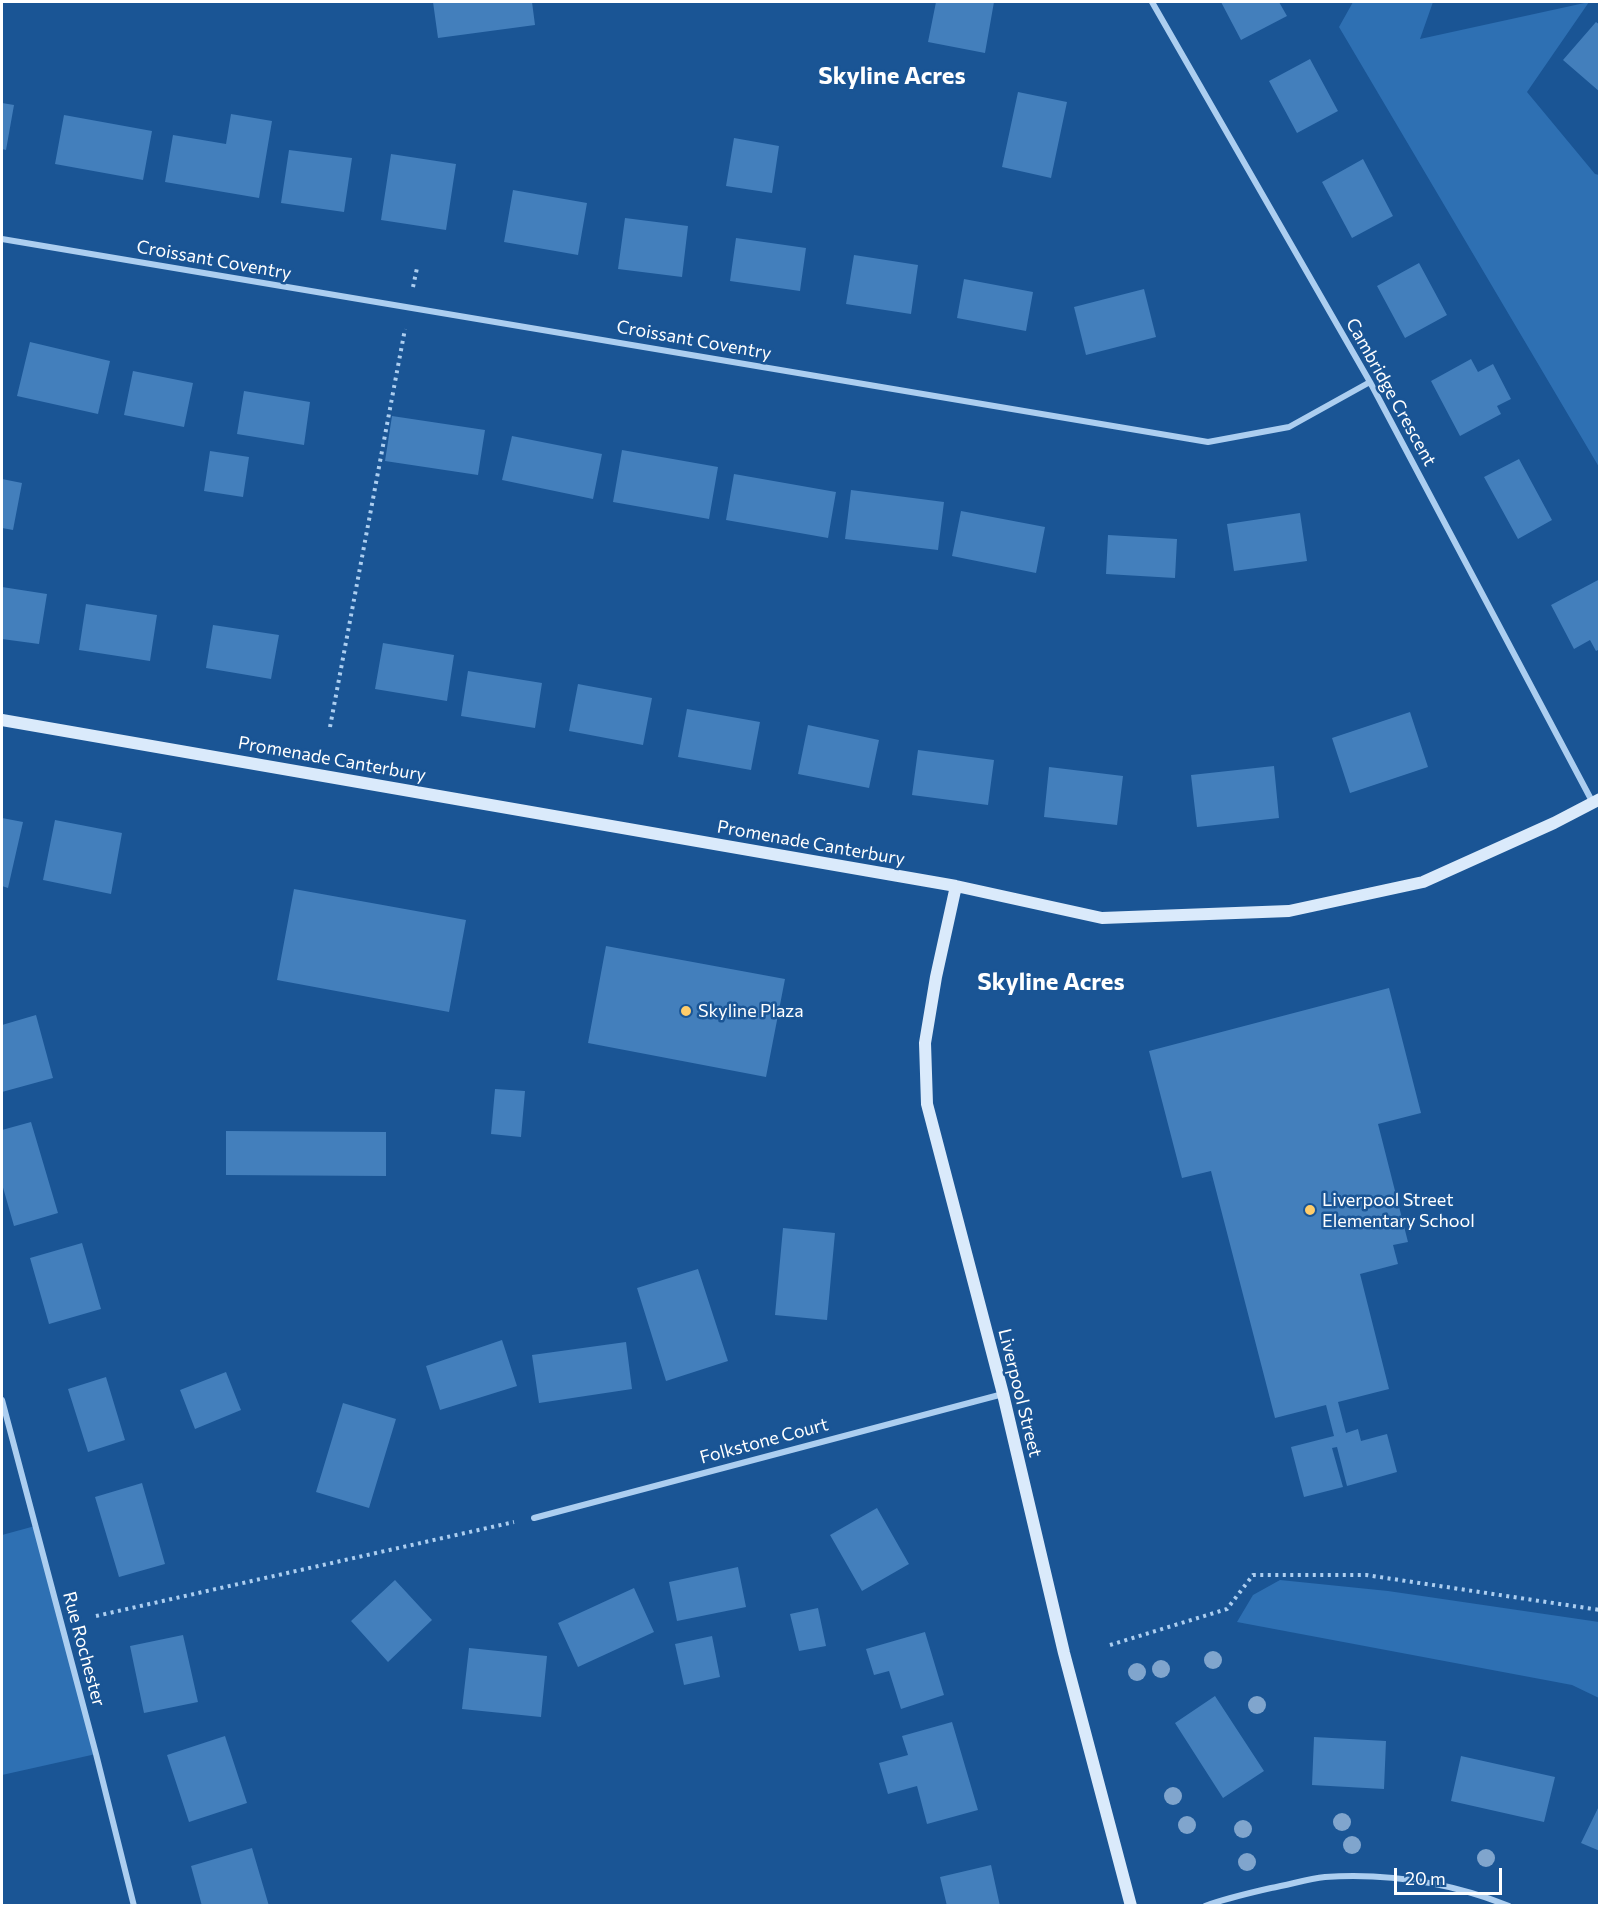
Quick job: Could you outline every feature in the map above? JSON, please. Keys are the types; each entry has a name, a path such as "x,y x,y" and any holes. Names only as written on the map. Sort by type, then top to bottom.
{"street":[{"name":"Cambridge Crescent","path":"1152,2 1370,382 1596,801"},
{"name":"Croissant Coventry","path":"2,239 1208,442 1289,428 1370,382"},
{"name":"Promenade Canterbury","path":"2,720 956,886 1102,918 1289,911 1423,882 1554,823 1596,801"},
{"name":"Liverpool Street","path":"956,886 936,977 926,1043 927,1104 1003,1394 1062,1642 1131,1905"},
{"name":"Folkstone Court","path":"534,1518 1003,1394"},
{"name":"Rue Rochester","path":"2,1400 134,1905"},
{"path":"1205,1905 1323,1877 1370,1876 1414,1880 1486,1897 1509,1905"}],"path":[{"path":"412,291 417,268"},
{"path":"330,727 405,327"},
{"path":"96,1616 534,1518"},
{"path":"1110,1645 1227,1609 1252,1575 1366,1575 1599,1610"}],"shaded area":[{"path":"1353,2 1433,2 1420,39 1589,2 1527,92 1595,174 1599,175 1599,467 1339,27"},
{"path":"35,1526 96,1754 2,1775 2,1535"},
{"path":"1280,1580 1388,1591 1599,1622 1599,1698 1572,1685 1237,1622 1253,1595"}],"building":[{"path":"433,2 532,2 535,25 438,38"},
{"path":"936,2 994,2 985,53 928,42"},
{"path":"1221,2 1279,2 1287,16 1241,40"},
{"path":"1596,22 1600,25 1600,92 1563,60"},
{"path":"1310,59 1338,111 1297,133 1269,81"},
{"path":"1018,92 1067,102 1051,178 1002,167"},
{"path":"2,103 14,105 6,150 2,149"},
{"path":"231,114 272,121 259,198 165,182 173,135 226,144"},
{"path":"64,115 152,131 143,180 55,164"},
{"path":"734,138 779,146 772,193 726,186"},
{"path":"289,150 352,158 344,212 281,203"},
{"path":"391,154 456,164 446,230 381,220"},
{"path":"1363,159 1393,216 1352,238 1322,182"},
{"path":"513,190 587,203 578,255 504,242"},
{"path":"625,218 688,226 682,277 618,269"},
{"path":"736,238 806,248 800,291 730,281"},
{"path":"854,255 918,265 911,314 846,304"},
{"path":"1419,263 1447,315 1405,338 1377,286"},
{"path":"964,279 1033,292 1026,331 957,318"},
{"path":"1144,289 1156,337 1086,355 1074,307"},
{"path":"30,342 110,361 98,414 17,396"},
{"path":"1471,359 1478,372 1493,364 1511,399 1497,406 1501,414 1460,436 1431,381"},
{"path":"133,371 193,383 184,427 124,415"},
{"path":"244,391 310,402 304,445 237,434"},
{"path":"392,416 485,430 478,475 385,461"},
{"path":"512,436 602,454 593,499 502,480"},
{"path":"622,450 718,467 709,519 613,502"},
{"path":"210,451 249,457 243,497 204,491"},
{"path":"1519,459 1552,520 1518,539 1484,477"},
{"path":"734,474 836,492 828,538 726,520"},
{"path":"2,479 22,483 13,530 2,528"},
{"path":"851,490 944,502 938,550 845,539"},
{"path":"961,511 1045,527 1036,573 952,556"},
{"path":"1300,513 1307,561 1234,571 1227,524"},
{"path":"1108,535 1177,539 1175,578 1106,574"},
{"path":"1600,579 1600,649 1596,651 1590,640 1574,649 1551,605"},
{"path":"2,587 47,594 39,644 2,639"},
{"path":"86,604 157,615 150,661 79,650"},
{"path":"213,625 279,635 271,679 206,668"},
{"path":"383,643 454,655 447,701 375,689"},
{"path":"468,671 542,683 535,728 461,716"},
{"path":"578,684 652,698 643,745 569,731"},
{"path":"687,709 760,722 751,770 678,757"},
{"path":"1410,712 1428,767 1350,793 1332,738"},
{"path":"808,725 879,740 869,788 798,774"},
{"path":"918,750 994,760 988,805 912,795"},
{"path":"1274,766 1279,818 1197,827 1191,775"},
{"path":"1049,767 1123,776 1117,825 1044,817"},
{"path":"2,818 23,822 8,888 2,886"},
{"path":"55,820 122,833 111,894 43,880"},
{"path":"294,889 466,920 449,1012 277,980"},
{"name":"Skyline Plaza","path":"606,946 785,979 766,1077 588,1043"},
{"name":"Liverpool Street Elementary School","path":"1389,988 1421,1113 1378,1124 1408,1242 1393,1245 1398,1264 1360,1274 1389,1389 1338,1402 1346,1433 1358,1429 1361,1441 1387,1434 1397,1472 1347,1486 1337,1447 1332,1448 1343,1487 1304,1497 1291,1447 1334,1436 1326,1405 1275,1418 1211,1171 1182,1178 1149,1051"},
{"path":"36,1015 53,1078 2,1092 2,1025"},
{"path":"495,1089 525,1091 521,1137 491,1134"},
{"path":"31,1122 58,1213 14,1226 2,1184 2,1130"},
{"path":"226,1131 386,1132 386,1176 226,1175"},
{"path":"783,1228 835,1233 827,1320 775,1315"},
{"path":"82,1243 101,1309 49,1324 30,1258"},
{"path":"698,1269 728,1361 666,1381 637,1288"},
{"path":"502,1340 517,1386 440,1410 426,1366"},
{"path":"626,1342 632,1389 539,1403 532,1355"},
{"path":"226,1372 241,1410 195,1429 180,1390"},
{"path":"106,1377 125,1440 88,1452 68,1389"},
{"path":"343,1403 396,1419 369,1508 316,1492"},
{"path":"142,1483 165,1564 119,1577 95,1497"},
{"path":"877,1508 909,1564 862,1591 830,1535"},
{"path":"738,1567 746,1607 677,1621 669,1582"},
{"path":"395,1580 432,1620 388,1662 351,1621"},
{"path":"634,1588 654,1632 578,1667 558,1623"},
{"path":"818,1608 826,1646 799,1651 790,1614"},
{"path":"925,1632 944,1695 901,1709 889,1671 874,1675 866,1649"},
{"path":"183,1635 198,1702 144,1713 130,1646"},
{"path":"712,1636 720,1677 684,1685 675,1644"},
{"path":"469,1648 547,1656 541,1717 462,1709"},
{"path":"1215,1696 1264,1771 1223,1798 1175,1723"},
{"path":"952,1722 978,1810 927,1824 917,1786 888,1794 879,1763 908,1755 902,1736"},
{"path":"225,1736 247,1803 189,1822 167,1755"},
{"path":"1314,1737 1386,1741 1384,1789 1312,1785"},
{"path":"1461,1756 1555,1777 1544,1822 1451,1801"},
{"path":"1600,1804 1600,1851 1581,1843"},
{"path":"252,1848 269,1906 202,1906 191,1866"},
{"path":"991,1865 1000,1906 947,1906 940,1877"}],"place":[{"name":"Skyline Plaza","path":"686,1011"},
{"name":"Liverpool Street Elementary School","path":"1310,1210"}],"district":[{"name":"Skyline Acres","path":"892,76"},
{"name":"Skyline Acres","path":"1051,982"}]}
